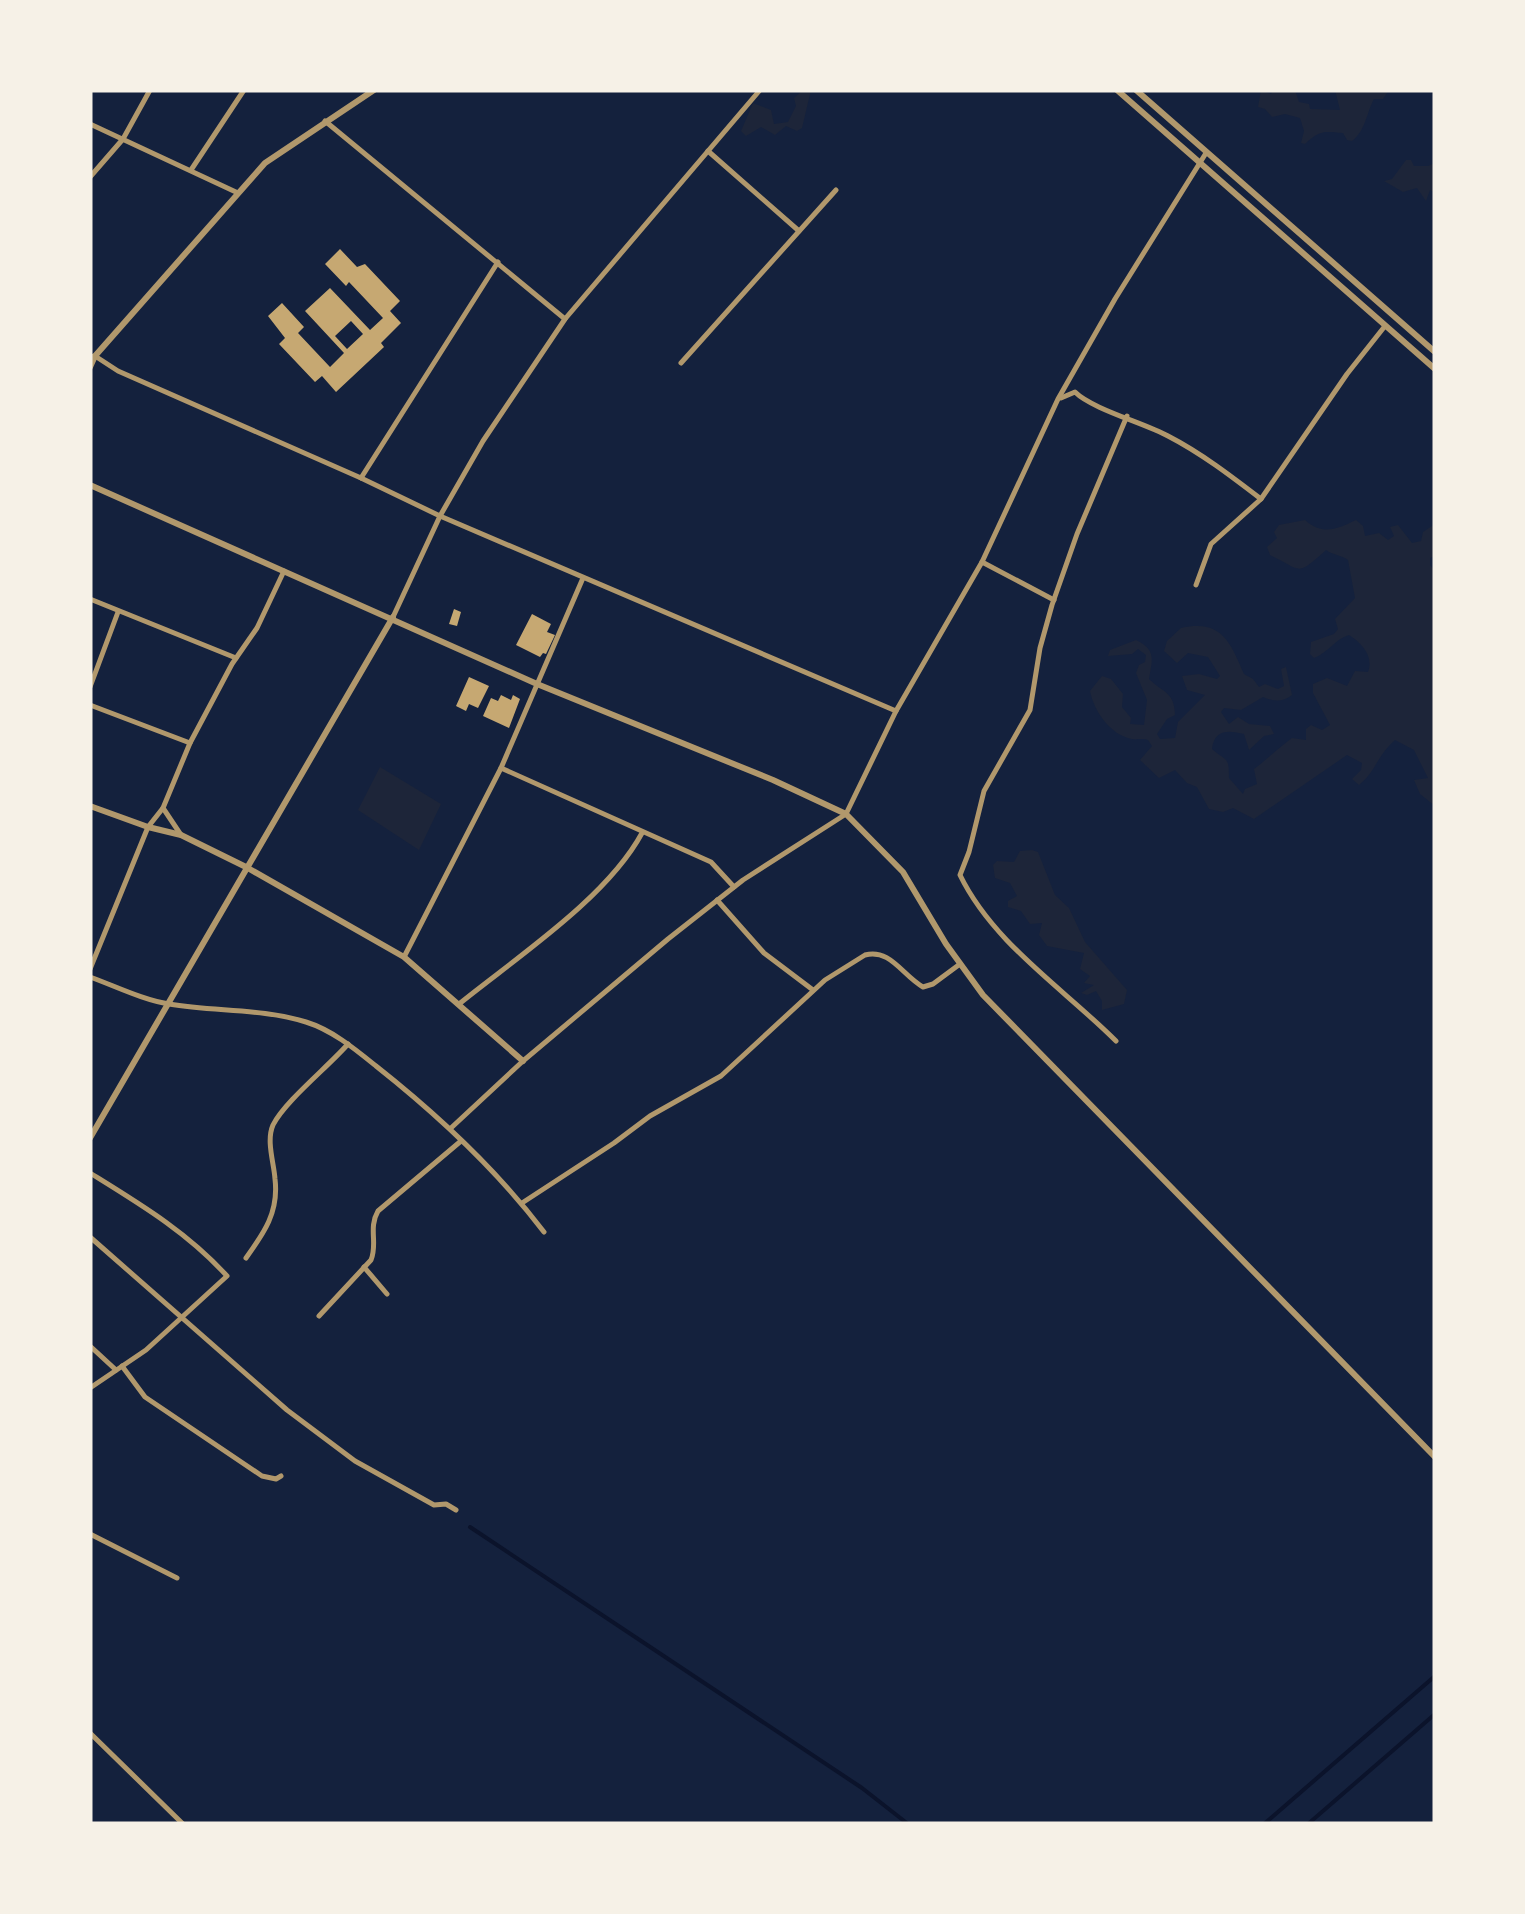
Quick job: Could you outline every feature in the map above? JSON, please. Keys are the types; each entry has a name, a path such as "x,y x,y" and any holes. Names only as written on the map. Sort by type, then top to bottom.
{"street":[{"path":"90,176 123,139 150,90"},
{"path":"191,170 244,90"},
{"path":"90,367 92,356 265,163 374,90"},
{"path":"90,1138 392,617 440,516 483,440 564,320 760,90"},
{"path":"1117,90 1435,369"},
{"path":"1136,90 1435,352"},
{"path":"325,121 564,320"},
{"path":"90,124 238,193"},
{"path":"708,151 799,231"},
{"path":"451,1128 523,1060 718,900 846,814 896,711 982,562 1058,399 1206,153"},
{"path":"681,363 836,190"},
{"path":"361,478 498,262"},
{"path":"1196,585 1211,544 1261,498 1385,326"},
{"path":"92,356 440,516 896,711"},
{"path":"1058,399 1076,392 1084,401 1128,416 1198,454 1261,498"},
{"path":"1116,1041 1076,1000 1010,944 973,899 960,875 984,792 1030,710 1040,648 1054,600 1077,534 1128,416"},
{"path":"90,485 537,684 774,780 846,814 904,872 983,995 1435,1457"},
{"path":"982,562 1054,600"},
{"path":"90,969 148,828 163,808 190,743 236,658 257,628 284,571"},
{"path":"404,957 501,768 582,578"},
{"path":"90,599 236,658"},
{"path":"90,687 118,612"},
{"path":"90,705 190,743"},
{"path":"501,768 711,862 734,888"},
{"path":"90,806 148,828 180,835 404,957 523,1060"},
{"path":"163,808 180,835"},
{"path":"457,1006 594,893 630,855 642,833"},
{"path":"718,900 764,953 813,990"},
{"path":"522,1203 650,1116 721,1076 813,990 872,952 886,957 922,987 933,984 960,964"},
{"path":"90,977 168,1004 271,1013 310,1023 348,1044 451,1128 544,1232"},
{"path":"246,1258 269,1225 274,1207 272,1128 284,1110 348,1044"},
{"path":"319,1316 374,1252 372,1222 378,1212 460,1141"},
{"path":"90,1173 174,1226 227,1276 146,1350 90,1388"},
{"path":"90,1237 286,1410 354,1461 434,1505 446,1504 456,1510"},
{"path":"364,1268 388,1294"},
{"path":"90,1346 162,1410 262,1476 282,1476"},
{"path":"90,1534 177,1578"},
{"path":"90,1733 182,1824"}],"shaded area":[{"path":"803,90 811,90 802,128 797,131 786,126 775,135 761,127 746,136 741,131 753,103 771,110 774,124 788,122 796,106 794,98"},
{"path":"1261,90 1271,94 1273,90 1295,90 1299,102 1309,104 1310,109 1340,110 1335,90 1389,90 1383,99 1374,99 1363,127 1352,141 1343,133 1327,132 1305,144 1301,143 1304,131 1300,118 1285,114 1272,117 1258,107"},
{"path":"1406,160 1414,166 1435,163 1435,192 1430,190 1426,201 1417,188 1403,192 1384,181 1392,179"},
{"path":"1305,520 1324,529 1356,520 1363,526 1365,536 1379,533 1388,540 1394,536 1390,527 1398,525 1412,543 1421,541 1423,532 1435,524 1435,556 1430,558 1430,565 1435,571 1435,806 1420,794 1414,780 1428,778 1414,750 1395,740 1359,785 1352,779 1362,763 1347,755 1254,819 1233,808 1223,812 1209,809 1197,787 1175,770 1159,778 1140,760 1152,746 1148,740 1117,733 1095,706 1090,691 1102,676 1111,679 1123,694 1122,707 1131,718 1130,724 1144,725 1147,700 1136,673 1146,655 1138,649 1132,654 1108,656 1110,650 1136,640 1150,652 1149,679 1170,697 1174,707 1175,715 1167,719 1157,734 1160,739 1175,738 1178,722 1205,695 1187,690 1182,676 1220,676 1208,657 1188,653 1177,663 1164,651 1167,641 1181,628 1195,626 1223,636 1244,674 1259,687 1284,686 1281,669 1286,667 1292,695 1277,700 1263,697 1241,710 1224,708 1221,712 1229,724 1238,717 1249,724 1270,726 1274,734 1264,736 1249,750 1244,734 1219,734 1213,742 1212,749 1226,760 1229,778 1243,794 1257,784 1254,769 1292,738 1306,740 1306,729 1311,725 1322,730 1330,725 1313,693 1313,684 1327,678 1347,686 1355,671 1368,672 1369,661 1362,646 1349,635 1319,656 1314,658 1310,654 1311,642 1334,634 1338,629 1335,619 1355,598 1345,558 1326,550 1299,569 1270,555 1267,547 1277,538 1274,532 1279,525"},
{"path":"380,767 441,804 419,850 358,810"},
{"path":"1020,851 1038,852 1055,895 1069,908 1085,942 1127,990 1124,1004 1102,1010 1096,991 1081,993 1094,985 1084,983 1090,976 1080,969 1084,953 1047,946 1039,935 1042,923 1030,924 1021,911 1008,907 1008,901 1017,896 1010,883 995,878 993,865 997,861 1014,862"}],"building":[{"path":"340,249 357,267 365,264 400,301 390,311 401,323 381,343 384,347 336,392 322,376 315,382 279,344 285,338 268,316 282,303 304,327 298,333 330,367 344,353 305,311 330,288 370,330 383,318 349,282 346,286 325,264","holes":["351,321 363,334 347,349 335,336"]},
{"path":"454,609 461,612 457,626 449,624"},
{"path":"532,614 551,624 547,632 555,635 546,654 540,657 516,645"},
{"path":"469,677 489,686 478,708 469,704 466,711 456,706"},
{"path":"501,695 520,699 509,728 483,716 491,698 498,701"}],"waterway":[{"path":"470,1527 862,1788 908,1824"},
{"path":"1264,1824 1435,1676"},
{"path":"1308,1824 1435,1714"}]}
